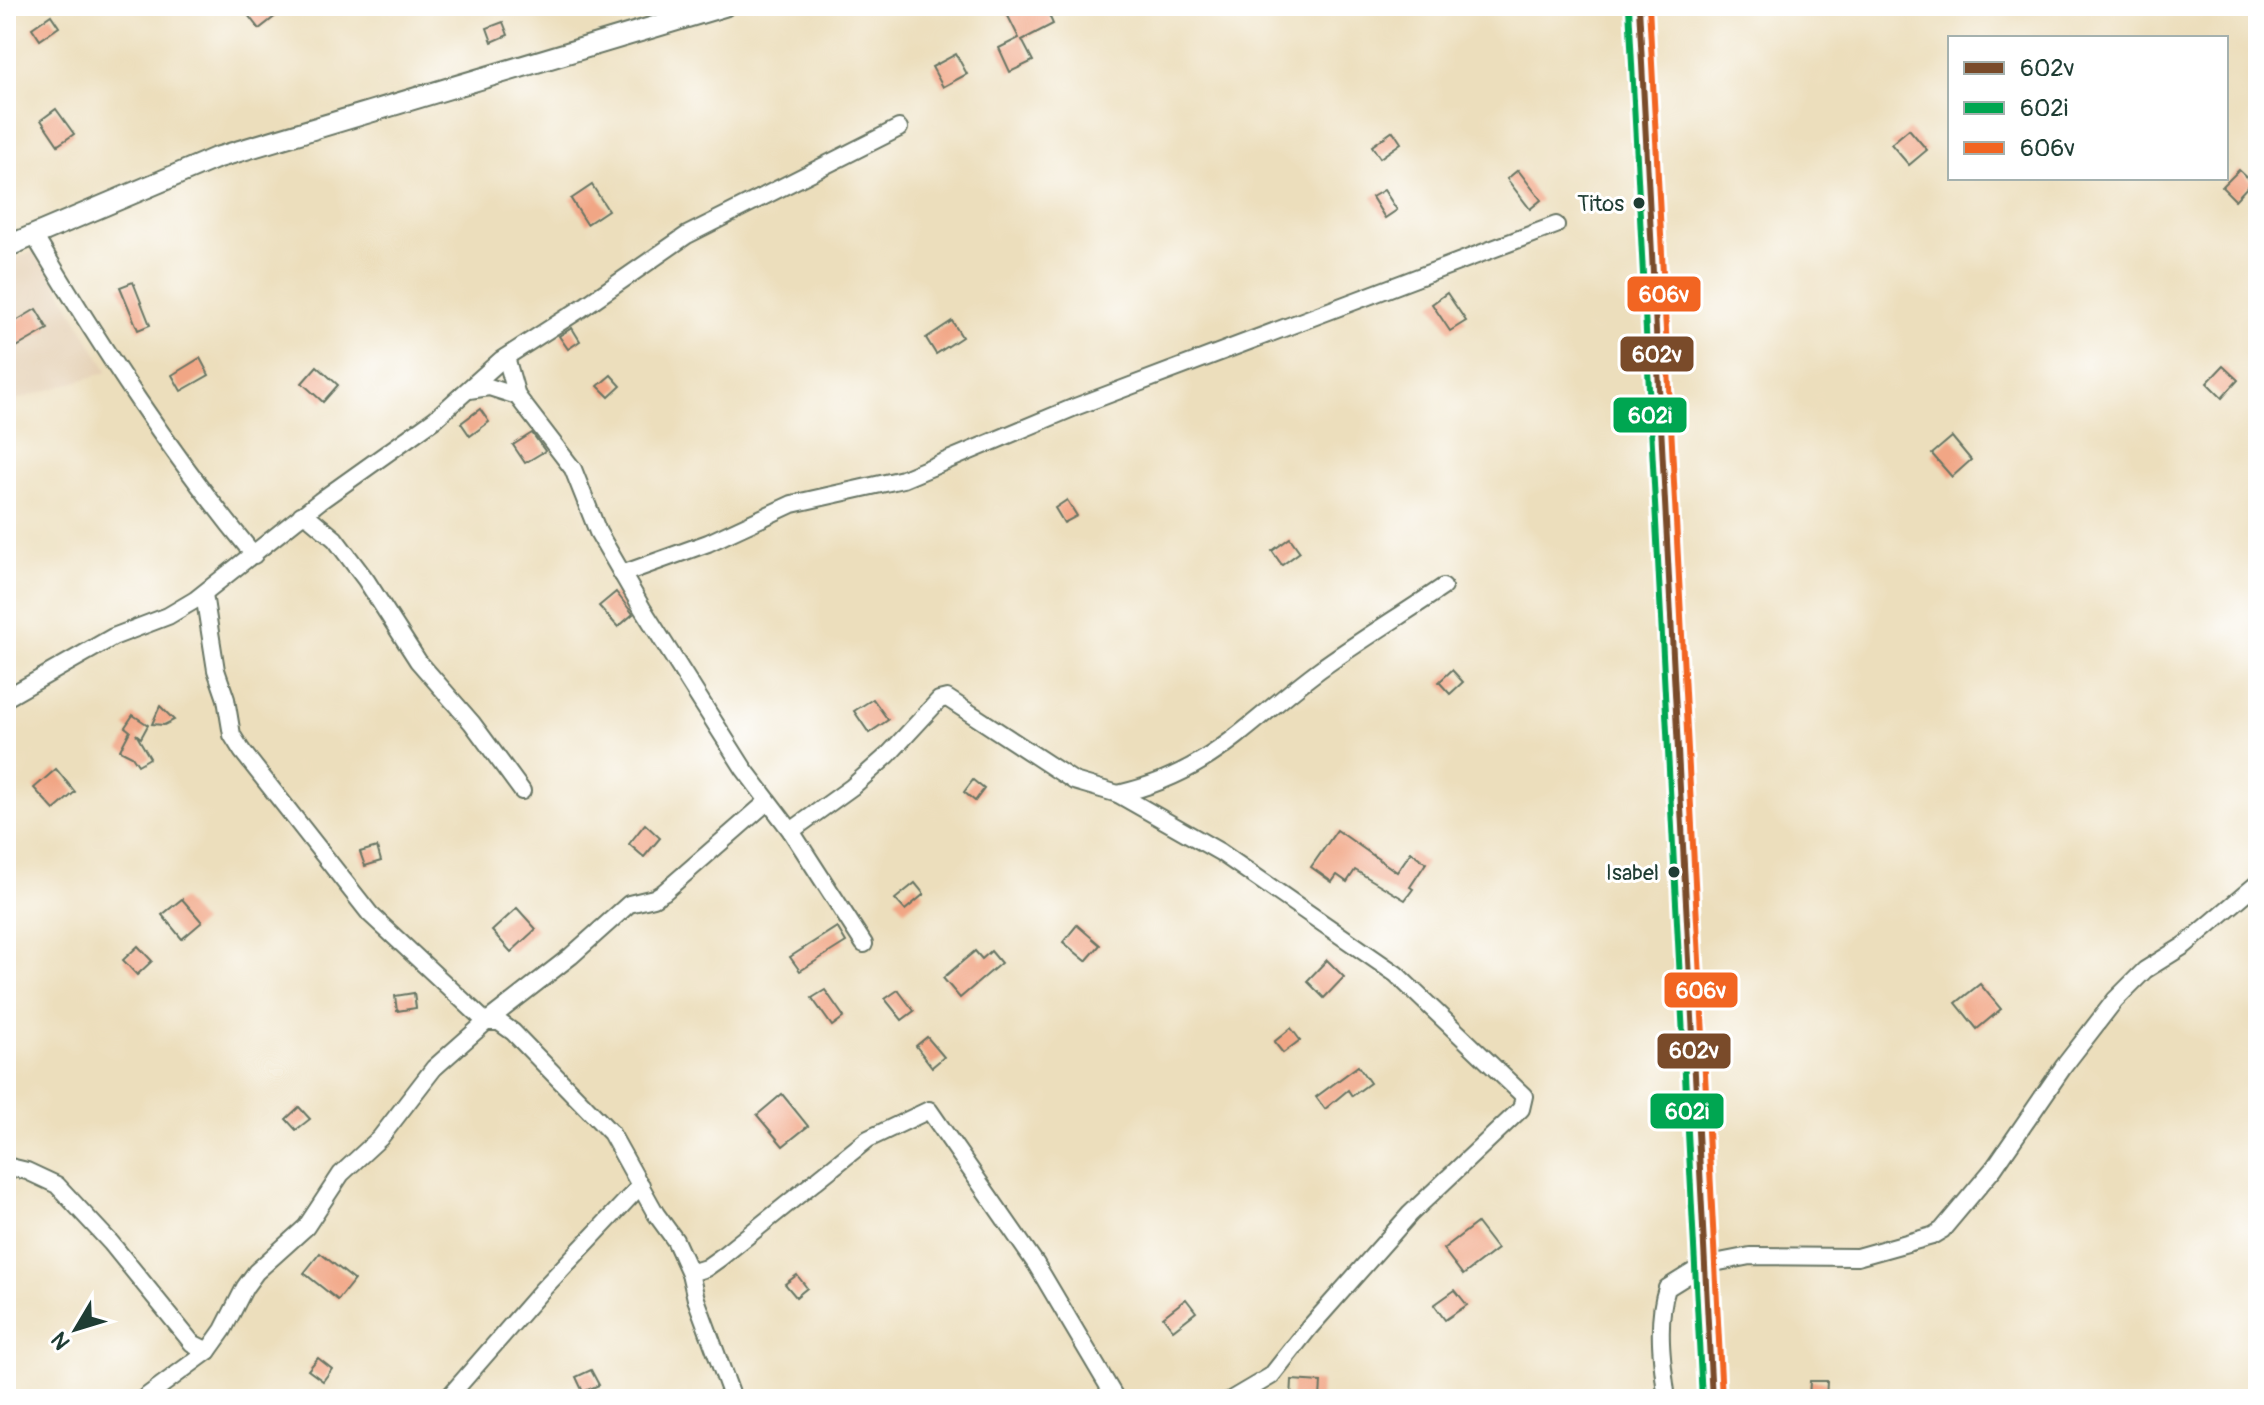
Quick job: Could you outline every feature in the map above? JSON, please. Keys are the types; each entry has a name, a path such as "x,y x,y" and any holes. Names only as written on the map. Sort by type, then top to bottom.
{"highway":[{"path":"1639,6 1712,1399"}],"street":[{"path":"6,247 216,158 724,6"},
{"path":"6,698 113,637 145,626 204,594 301,515 435,419 506,357 687,235 899,128"},
{"path":"622,574 708,543 792,504 903,479 1075,407 1556,225"},
{"path":"35,237 115,364 213,504 254,555"},
{"path":"506,357 517,396 573,469 598,532 622,574 767,802 791,831 864,944"},
{"path":"469,390 489,387 504,389 517,396"},
{"path":"301,515 310,518 335,539 366,580 418,661 472,723 522,791"},
{"path":"1118,794 1147,787 1195,767 1234,740 1319,670 1443,587"},
{"path":"204,594 220,688 226,699 232,735 242,751 370,914 486,1022 499,1022 513,1032 611,1133 656,1214 675,1240 690,1273 696,1299 733,1399"},
{"path":"185,606 206,616"},
{"path":"791,831 852,787 888,755 939,700 947,698 1074,781 1118,794 1220,852 1396,974 1524,1096 1521,1109 1410,1214 1309,1328 1271,1376 1232,1399"},
{"path":"143,1399 208,1351 256,1272 306,1227 341,1174 380,1138 434,1068 486,1022 571,956 629,904 664,892 767,802"},
{"path":"1667,1399 1662,1366 1663,1300 1667,1288 1704,1265 1750,1256 1857,1257 1932,1236 1942,1230 1994,1168 2064,1066 2115,1000 2145,970 2185,945 2258,883"},
{"path":"690,1273 706,1268 720,1258 868,1139 929,1110 1036,1264 1116,1399"},
{"path":"6,1166 27,1171 57,1185 111,1243 192,1343 208,1351"},
{"path":"447,1399 542,1290 641,1185"}],"shaded area":[{"path":"37,251 108,372 6,403 6,261"}],"building":[{"path":"241,6 271,6 277,15 259,29"},
{"path":"1003,6 1045,6 1053,24 1022,40 1033,61 1010,72 999,48 1019,38"},
{"path":"51,15 59,27 40,40 32,28"},
{"path":"503,22 508,35 492,42 487,28"},
{"path":"956,54 967,74 943,87 932,67"},
{"path":"56,109 74,134 58,145 41,120"},
{"path":"1909,129 1927,150 1909,165 1891,144"},
{"path":"1393,131 1401,143 1380,158 1372,146"},
{"path":"1518,170 1541,200 1530,209 1507,179"},
{"path":"2239,170 2252,182 2235,200 2222,187"},
{"path":"592,185 608,210 587,224 571,199"},
{"path":"1384,190 1397,210 1385,218 1372,197"},
{"path":"133,282 150,325 138,330 120,287"},
{"path":"1447,293 1466,321 1450,331 1432,304"},
{"path":"36,309 48,329 6,353 6,327"},
{"path":"952,321 962,337 936,354 926,338"},
{"path":"572,328 580,341 568,349 559,336"},
{"path":"200,358 209,375 181,391 172,375"},
{"path":"317,366 338,385 323,402 302,383"},
{"path":"2223,366 2238,380 2222,398 2207,383"},
{"path":"611,375 621,386 609,397 598,386"},
{"path":"480,409 489,422 470,436 461,423"},
{"path":"532,433 545,451 525,463 513,445"},
{"path":"1952,437 1971,460 1952,477 1932,454"},
{"path":"1067,500 1077,516 1064,523 1055,508"},
{"path":"1290,538 1300,552 1282,565 1272,551"},
{"path":"616,592 633,614 618,627 599,606"},
{"path":"1452,670 1463,682 1450,694 1439,682"},
{"path":"873,699 888,720 869,733 854,711"},
{"path":"160,706 174,720 164,725 152,724"},
{"path":"133,715 148,725 141,738 136,734 150,758 138,765 132,756 120,750 130,731 125,727"},
{"path":"56,769 75,792 54,810 34,788"},
{"path":"973,780 984,789 975,801 964,792"},
{"path":"645,824 660,838 644,857 629,844"},
{"path":"1337,830 1397,872 1411,852 1426,863 1405,900 1355,870 1347,882 1337,875 1332,882 1311,867"},
{"path":"377,847 381,861 365,866 360,852"},
{"path":"915,883 924,894 905,910 895,899"},
{"path":"182,899 202,922 182,939 162,915"},
{"path":"517,908 536,929 511,952 492,931"},
{"path":"1077,925 1100,945 1086,961 1063,942"},
{"path":"837,927 846,942 800,971 790,957"},
{"path":"138,946 152,961 137,975 123,960"},
{"path":"975,951 982,959 991,951 1001,963 960,998 943,978"},
{"path":"1327,960 1344,977 1324,998 1307,981"},
{"path":"1980,984 2001,1009 1977,1029 1956,1003"},
{"path":"825,990 844,1017 832,1026 812,998"},
{"path":"898,990 914,1011 902,1020 885,999"},
{"path":"414,993 416,1008 397,1011 395,996"},
{"path":"1291,1028 1300,1040 1283,1053 1274,1042"},
{"path":"927,1037 944,1057 932,1067 916,1046"},
{"path":"1358,1066 1370,1083 1352,1096 1348,1090 1325,1109 1316,1097"},
{"path":"782,1094 808,1126 783,1146 757,1115"},
{"path":"299,1107 310,1119 296,1130 286,1119"},
{"path":"1477,1223 1497,1249 1463,1275 1443,1249"},
{"path":"320,1253 354,1280 338,1300 304,1273"},
{"path":"797,1275 807,1288 796,1297 785,1284"},
{"path":"1455,1290 1467,1305 1445,1320 1434,1305"},
{"path":"1186,1299 1196,1312 1173,1330 1163,1317"},
{"path":"318,1358 332,1369 323,1381 308,1370"},
{"path":"591,1370 599,1385 583,1392 576,1377"},
{"path":"1292,1380 1321,1382 1320,1399 1291,1399"},
{"path":"1810,1381 1827,1381 1826,1399 1809,1399"}],"transit line":[{"name":"602v","path":"1639,6 1712,1399"},
{"name":"606v","path":"1649,6 1722,1398"},
{"name":"602i","path":"1629,7 1702,1399"}],"place":[{"name":"Titos","path":"1639,203"},
{"name":"Isabel","path":"1674,872"}]}
